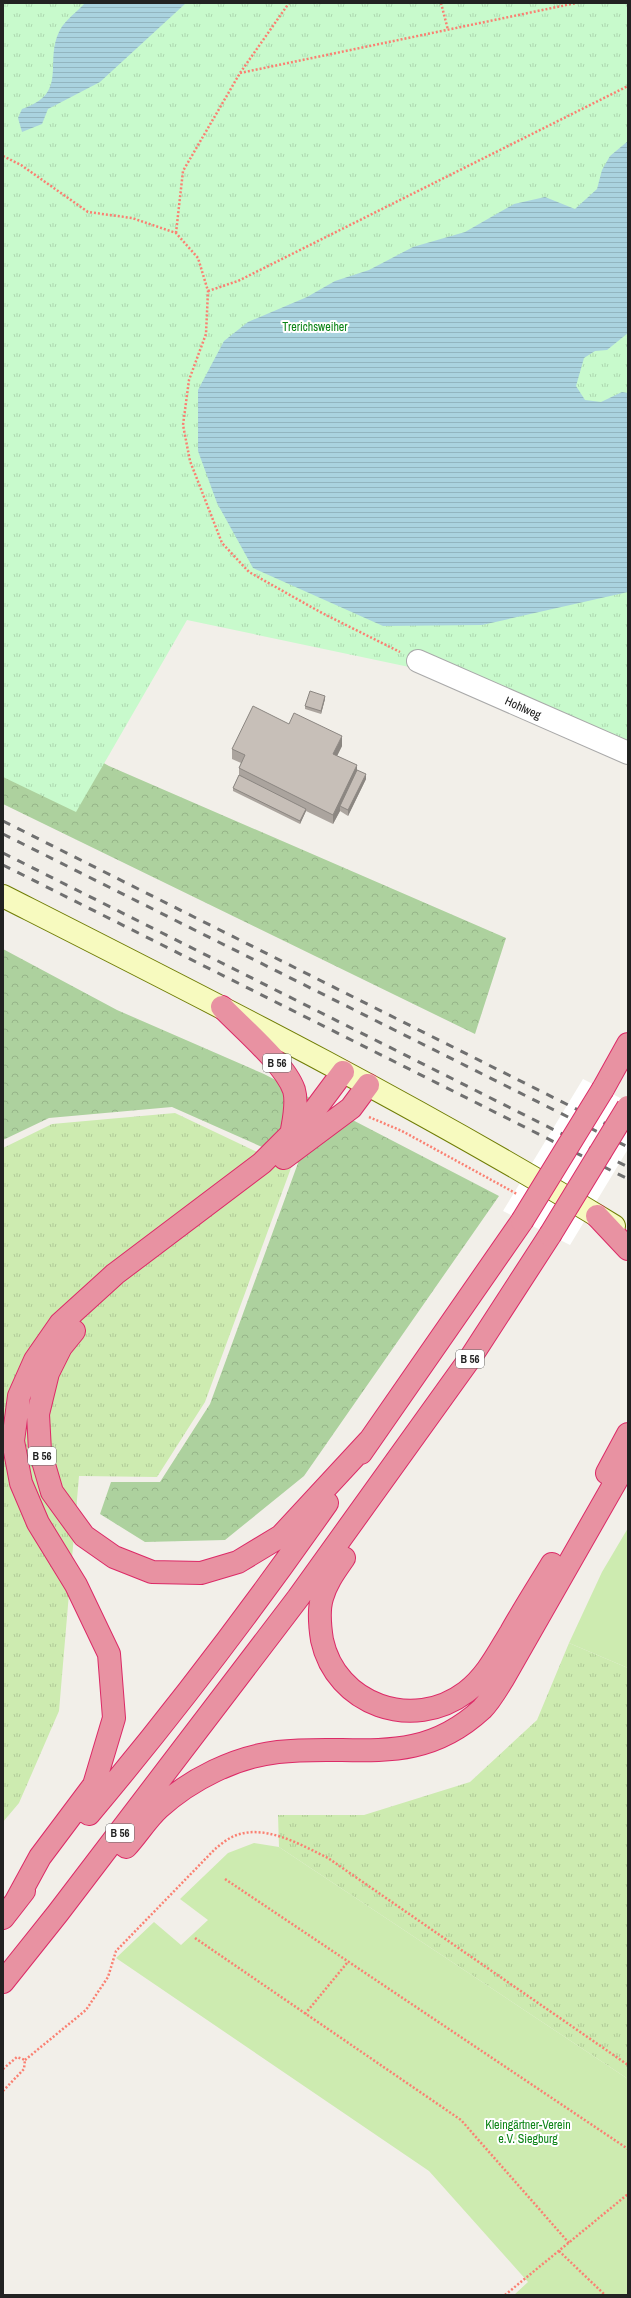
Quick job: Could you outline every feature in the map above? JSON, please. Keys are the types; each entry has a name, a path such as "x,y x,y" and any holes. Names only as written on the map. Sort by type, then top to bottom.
{"highway":[{"name":"B 56","path":"222,1007 276,1061 288,1078 294,1091 295,1109 291,1136"},
{"name":"B 56","path":"9,1909 127,1770 261,1596 522,1221 603,1089 628,1044"},
{"path":"9,1909 40,1857 94,1785 114,1718 109,1654 76,1585 38,1523 22,1483 13,1442 19,1396 35,1360 60,1324 115,1274 262,1163 291,1136 314,1111 343,1072"},
{"name":"B 56","path":"368,1085 351,1108 157,1255 116,1288 80,1323 61,1347 48,1373 38,1414 40,1451 52,1492 84,1536 114,1557 152,1572 201,1573 238,1562 281,1536 369,1442"},
{"name":"B 56","path":"3,1982 58,1913 298,1598 471,1357 550,1235 628,1107"},
{"path":"597,1216 628,1249"},
{"path":"383,1478 370,1521 331,1576 322,1599 320,1627 325,1653 338,1677 358,1696 384,1707 411,1711 440,1705 465,1693 484,1675 610,1468 628,1434"},
{"path":"58,1913 98,1881 159,1808 199,1778 240,1762 278,1752 388,1750 422,1745 455,1731 483,1708 503,1679 628,1460"}],"main road":[{"path":"3,896 222,1007 368,1085 628,1235"}],"street":[{"name":"Hohlweg","path":"418,661 628,753"}],"path":[{"path":"176,233 183,171 240,73 289,3"},
{"path":"441,3 448,30"},
{"path":"240,73 576,3"},
{"path":"208,291 238,281 628,86"},
{"path":"3,156 21,165 88,212 132,218 176,233 198,258 208,291 206,334 189,380 183,425 190,461 222,543 249,572 322,613 418,661"},
{"path":"3,2091 24,2069 25,2060 86,2010 108,1977 116,1951 215,1849 233,1836 257,1832 287,1838 328,1858 628,2065"},
{"path":"225,1878 347,1963 628,2149"},
{"path":"195,1938 461,2120 569,2243"},
{"path":"305,2014 347,1963"},
{"path":"3,2069 17,2057 25,2060"},
{"path":"505,2295 628,2194"},
{"path":"559,2251 605,2295"}],"green space":[{"name":"Trerichsweiher","path":"3,3 628,3 628,741 485,683 187,620 76,812 3,777"},
{"path":"89,755 109,766 506,938 475,1034 3,804 3,756"},
{"path":"3,949 117,1010 264,1074 499,1196 304,1476 225,1540 145,1542 100,1514 111,1482 160,1482 210,1404 298,1163 172,1107 49,1118 3,1140"},
{"path":"175,1113 291,1168 205,1402 157,1477 79,1476 59,1711 19,1803 3,1822 3,1148 52,1124"},
{"path":"628,1528 628,1668 569,1643 602,1572"},
{"path":"569,1643 628,1668 628,2079 279,1847 278,1815 364,1815 470,1782 537,1720"},
{"name":"Kleingärtner-Verein e.V. Siegburg","path":"254,1843 279,1847 628,2079 628,2295 514,2295 528,2282 429,2171 116,1958 154,1922 181,1945 208,1920 180,1899 228,1853"}],"water":[{"path":"85,3 186,3 100,82 48,109 42,124 22,132 18,118 22,109 37,102 46,94 51,85 55,42 60,30 68,19"},
{"name":"Trerichsweiher","path":"628,141 628,333 607,350 595,351 584,358 576,386 585,400 601,402 622,392 628,393 628,592 482,625 383,626 253,568 217,503 198,451 198,390 224,341 248,322 307,297 335,281 369,270 413,247 465,232 514,204 545,197 575,209 597,189 602,170 610,156"}],"pier":[{"path":"583,1079 628,1102 628,1149 570,1245 503,1211"}],"building":[{"path":"310,691 325,696 321,711 305,706"},
{"path":"253,706 289,724 294,713 342,736 333,754 357,765 333,815 239,768 245,755 232,749"},
{"path":"357,770 366,774 348,810 340,806"},
{"path":"239,775 306,809 300,821 233,788"}],"railway":[{"path":"3,821 628,1135"},
{"path":"3,834 628,1147"},
{"path":"3,853 628,1167"},
{"path":"3,865 628,1179"}]}
